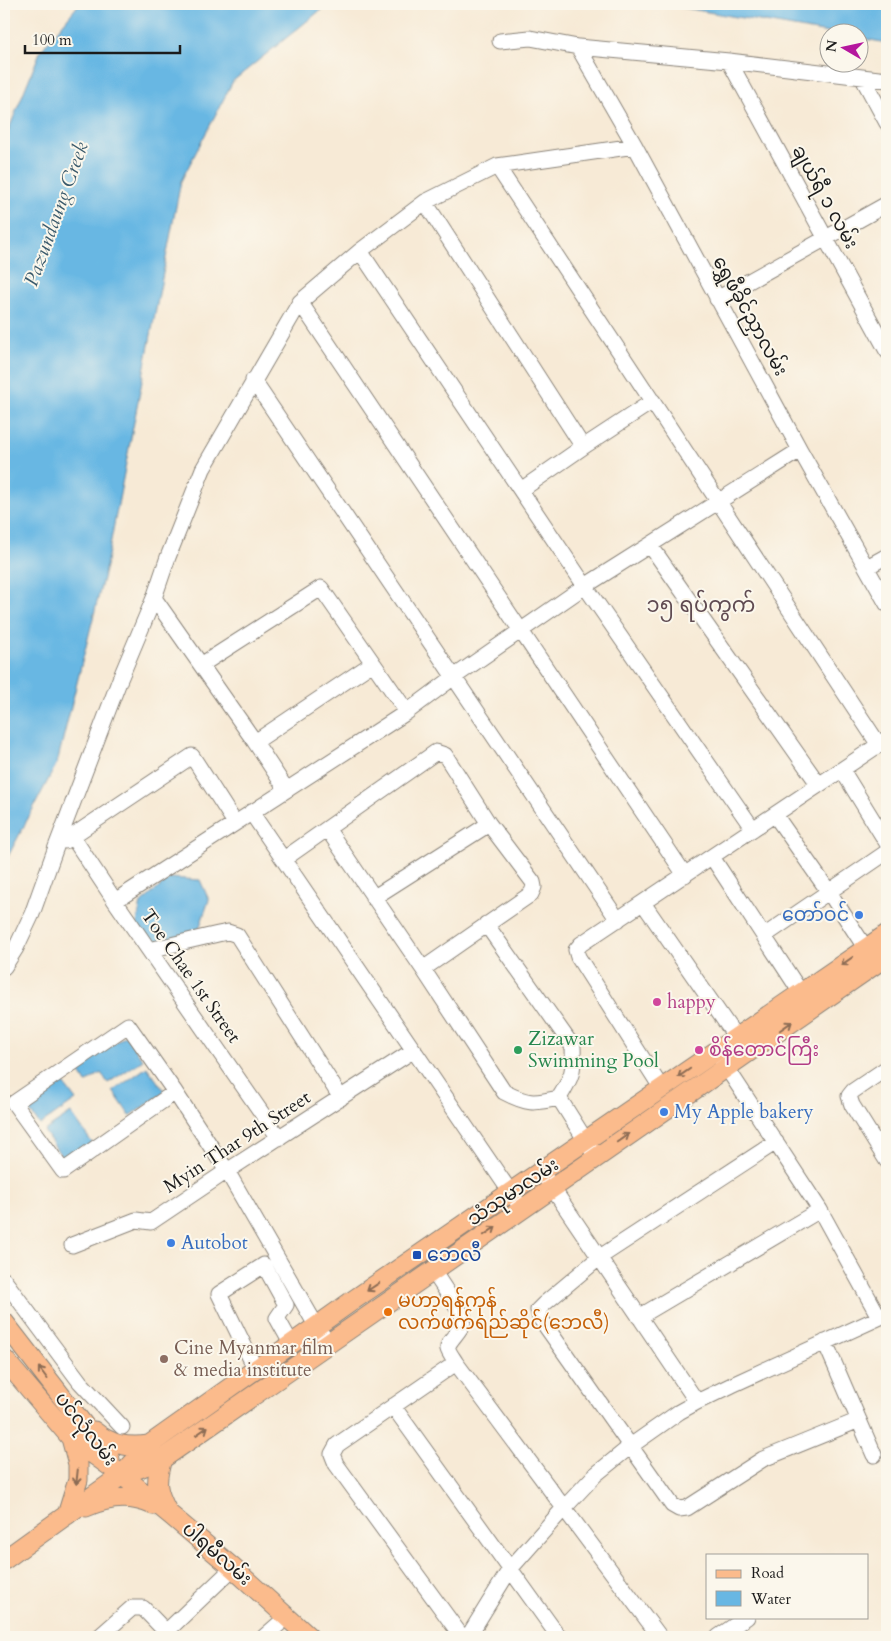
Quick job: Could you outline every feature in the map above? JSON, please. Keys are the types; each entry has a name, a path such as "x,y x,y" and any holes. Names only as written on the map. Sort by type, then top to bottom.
{"main road":[{"name":"သံသုမာလမ်း","path":"4,1560 122,1475 149,1445 394,1273 542,1172 592,1149 806,1001 876,956 887,934"},
{"name":"သံသုမာလမ်း","path":"122,1475 162,1460 552,1188 592,1149 662,1089 721,1060"},
{"path":"394,1273 407,1290"},
{"name":"ပင်လုံလမ်း","path":"4,1322 85,1424 122,1475"},
{"name":"ပင်လုံလမ်း","path":"4,1359 72,1438 122,1475"},
{"path":"85,1424 106,1440 119,1445 136,1447 149,1445"},
{"path":"66,1515 78,1480 78,1464 72,1438"},
{"path":"162,1460 158,1476 158,1495 167,1512"},
{"name":"ပါရမီလမ်း","path":"122,1475 233,1568 309,1637"},
{"path":"66,1515 92,1504 129,1498 142,1500 167,1512"}],"street":[{"path":"500,41 530,38 578,47 729,61 887,80"},
{"name":"ရွှေဖီခိုင်ညှာလမ်း","path":"578,47 635,146 717,300 887,604"},
{"name":"ချယ်ရီ ၁ လမ်း","path":"729,61 887,352"},
{"path":"862,77 887,123"},
{"path":"4,967 16,948 32,914 120,679 154,598 203,469 300,302 360,250 425,202 497,166 635,146"},
{"path":"497,166 718,502 883,742 581,944 576,950 578,957 662,1089"},
{"path":"425,202 583,447"},
{"path":"717,300 887,204"},
{"path":"360,250 585,586 753,829"},
{"path":"300,302 685,875"},
{"path":"253,380 618,920"},
{"path":"521,490 653,401"},
{"path":"115,901 407,712 585,586 800,450"},
{"path":"650,545 819,785"},
{"path":"867,567 887,556"},
{"path":"201,666 321,588 407,712"},
{"path":"154,598 286,789"},
{"path":"255,742 373,663"},
{"path":"284,859 328,830 436,752 445,755 489,824 533,882 534,887 531,894 423,969"},
{"path":"56,847 192,756 236,823"},
{"path":"842,770 887,843"},
{"path":"251,812 522,1209"},
{"path":"775,815 876,956"},
{"path":"373,898 489,824"},
{"path":"328,830 504,1092 522,1101 541,1102 559,1098 574,1068 573,1047 486,924"},
{"name":"Toe Chae 1st Street","path":"72,836 279,1138"},
{"path":"764,936 887,852"},
{"path":"712,857 806,1001"},
{"path":"643,903 742,1045"},
{"path":"149,950 228,932 237,935 341,1098"},
{"path":"175,1092 63,1171 14,1103 128,1025 175,1092 227,1171 328,1343"},
{"name":"Myin Thar 9th Street","path":"72,1245 136,1220 151,1222 414,1050"},
{"path":"468,1637 510,1569 595,1475 632,1445 679,1412 697,1402 883,1316 820,1210 721,1060"},
{"path":"887,1068 852,1091 849,1096 852,1105 887,1161"},
{"path":"559,1098 592,1149"},
{"path":"776,1142 600,1257 538,1310 540,1318 632,1445 672,1505 679,1509 687,1508 763,1459 859,1420"},
{"path":"542,1172 697,1402"},
{"path":"639,1317 820,1210"},
{"path":"256,1370 219,1294 264,1265 286,1306 277,1318 292,1344"},
{"path":"433,1271 464,1318 459,1332 448,1345 448,1350 456,1363 660,1637"},
{"path":"4,1280 80,1382 122,1427"},
{"path":"825,1342 874,1455"},
{"path":"456,1363 337,1445 332,1454 336,1464 462,1637"},
{"path":"57,1391 80,1382"},
{"path":"393,1406 559,1637"},
{"path":"100,1637 132,1608 138,1607 144,1608 169,1634 233,1568"},
{"path":"264,1637 288,1616"},
{"path":"718,1637 746,1618"}],"water":[{"name":"Pazundaung Creek","path":"79,4 351,4 322,9 233,81 181,181 106,566 57,763 4,864 4,141 40,52"},
{"path":"662,4 887,4 887,43 868,40 868,22 818,22 818,31"},
{"path":"170,878 200,880 209,900 199,929 170,943 144,939 136,927 141,903"},
{"path":"126,1035 143,1060 108,1083 101,1073 86,1083 77,1068"},
{"path":"147,1067 165,1092 130,1116 113,1091"},
{"path":"61,1080 76,1100 40,1125 25,1105"},
{"path":"71,1113 93,1144 66,1163 44,1131"}],"place":[{"name":"တော်ဝင်","path":"859,915"},
{"name":"happy","path":"657,1002"},
{"name":"Zizawar Swimming Pool","path":"518,1050"},
{"name":"စိန်တောင်ကြီး","path":"699,1050"},
{"name":"My Apple bakery","path":"664,1112"},
{"name":"Autobot","path":"171,1243"},
{"name":"ဘေလီ","path":"417,1255"},
{"name":"မဟာရန်ကုန် လက်ဖက်ရည်ဆိုင်(ဘေလီ)","path":"388,1312"},
{"name":"Cine Myanmar film & media institute","path":"164,1359"}],"district":[{"name":"၁၅ ရပ်ကွက်","path":"701,605"}]}
